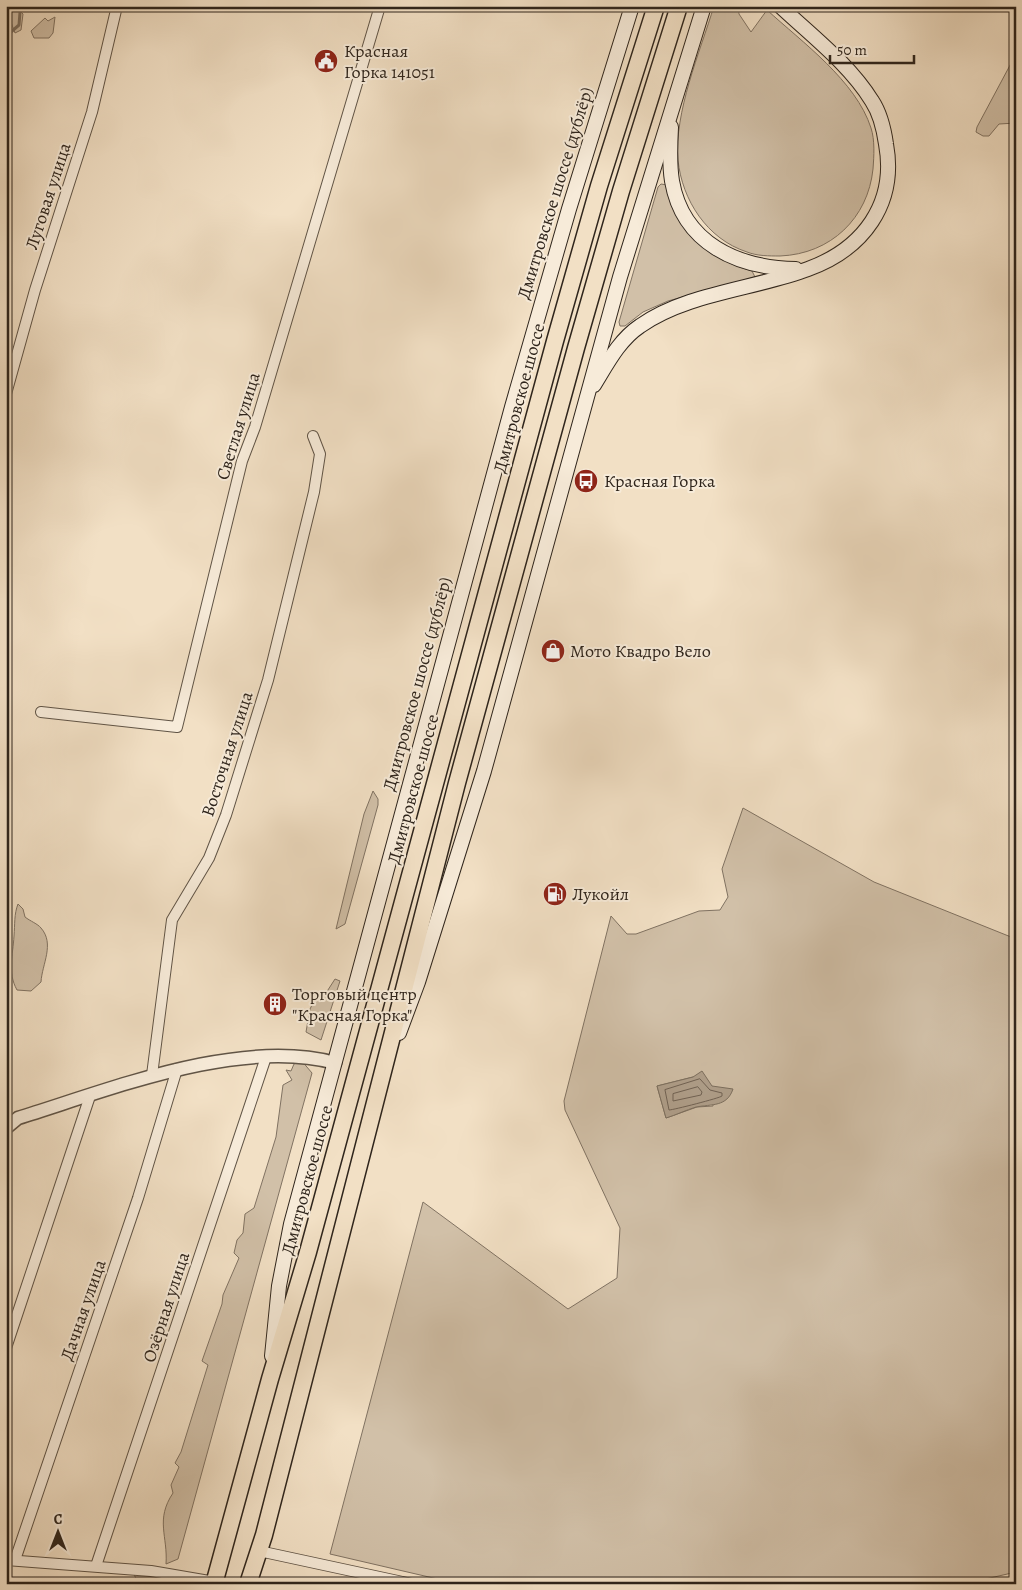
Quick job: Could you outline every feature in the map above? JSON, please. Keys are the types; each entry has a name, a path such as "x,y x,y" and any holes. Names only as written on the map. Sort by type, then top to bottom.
{"highway":[{"name":"Дмитровское шоссе","path":"214,1583 270,1379 308,1252 560,323 599,186 656,6"},
{"path":"248,1584 259,1551 460,774 576,348 624,182 680,6"}],"main road":[{"path":"615,58 625,6"},
{"name":"Дмитровское шоссе (дублёр)","path":"270,1379 279,1286 291,1224 512,407 632,6"},
{"path":"382,1080 418,982 484,771 586,397 704,6"},
{"path":"586,397 624,340 639,326 658,315 682,305 765,284 833,259 862,236 877,212 888,185 888,156 883,128 868,95 837,58 780,6"},
{"path":"672,107 669,157 672,183 681,210 694,228 713,247 736,260 770,269 807,270"}],"street":[{"name":"Луговая улица","path":"6,394 34,290 92,112 117,6"},
{"name":"Светлая улица","path":"41,712 177,727 242,461 255,427 380,6"},
{"name":"Восточная улица","path":"152,1075 172,920 209,858 226,815 268,680 314,492 320,454 313,436"},
{"path":"6,1128 18,1118 152,1075 177,1069 266,1057 312,1057 335,1063"},
{"name":"Озёрная улица","path":"96,1566 266,1057"},
{"name":"Дачная улица","path":"11,1560 138,1198 177,1069"},
{"path":"6,1348 90,1096"},
{"path":"259,1551 412,1584"},
{"path":"11,1560 151,1571 214,1583"}],"shaded area":[{"path":"11,6 15,6 23,14 21,30 15,33 9,17"},
{"path":"714,6 738,6 739,14 751,32 767,10 841,78 864,111 871,128 874,143 870,187 864,203 855,218 831,241 798,254 772,256 751,253 733,246 720,238 699,216 691,203 680,175 678,141 680,122 689,82"},
{"path":"55,17 53,33 49,38 34,38 31,31 45,18 48,21"},
{"path":"1016,54 1016,123 999,124 989,136 983,136 976,132 977,127"},
{"path":"661,184 667,185 691,228 708,249 734,265 752,271 755,277 668,301 643,312 625,326 620,326 619,322 658,187"},
{"path":"373,791 378,799 378,805 345,924 336,929 364,814"},
{"path":"743,808 874,882 1016,939 1016,1572 964,1584 459,1584 330,1554 423,1202 568,1309 617,1278 620,1228 565,1110 564,1101 611,916 627,934 636,934 699,911 720,910 728,897 722,869","holes":["693,1077 712,1086 713,1106 697,1107 666,1118 657,1086"]},
{"path":"18,904 23,909 25,917 41,928 47,941 47,954 41,982 31,991 17,990 12,977 11,963"},
{"path":"335,979 340,981 321,1040 306,1032 310,1009 316,997 326,993"},
{"path":"301,1060 312,1073 178,1559 166,1564 163,1520 173,1493 171,1485 179,1467 175,1463 181,1452 208,1365 202,1361 222,1304 223,1295 239,1258 234,1253 237,1240 243,1233 245,1214 254,1208 276,1137 283,1085 292,1080 286,1070 291,1071 294,1064"},
{"path":"134,1574 176,1579 180,1584 138,1584"}],"water":[{"path":"702,1071 712,1086 733,1089 727,1099 718,1104 696,1107 666,1118 657,1086 693,1077"}],"waterway":[{"path":"6,41 11,32 19,25 20,12 17,6"}],"place":[{"name":"Красная Горка 141051","path":"326,61"},
{"name":"Красная Горка","path":"586,481"},
{"name":"Мото Квадро Вело","path":"553,651"},
{"name":"Лукойл","path":"555,894"},
{"name":"Торговый центр \"Красная Горка\"","path":"275,1004"}]}
